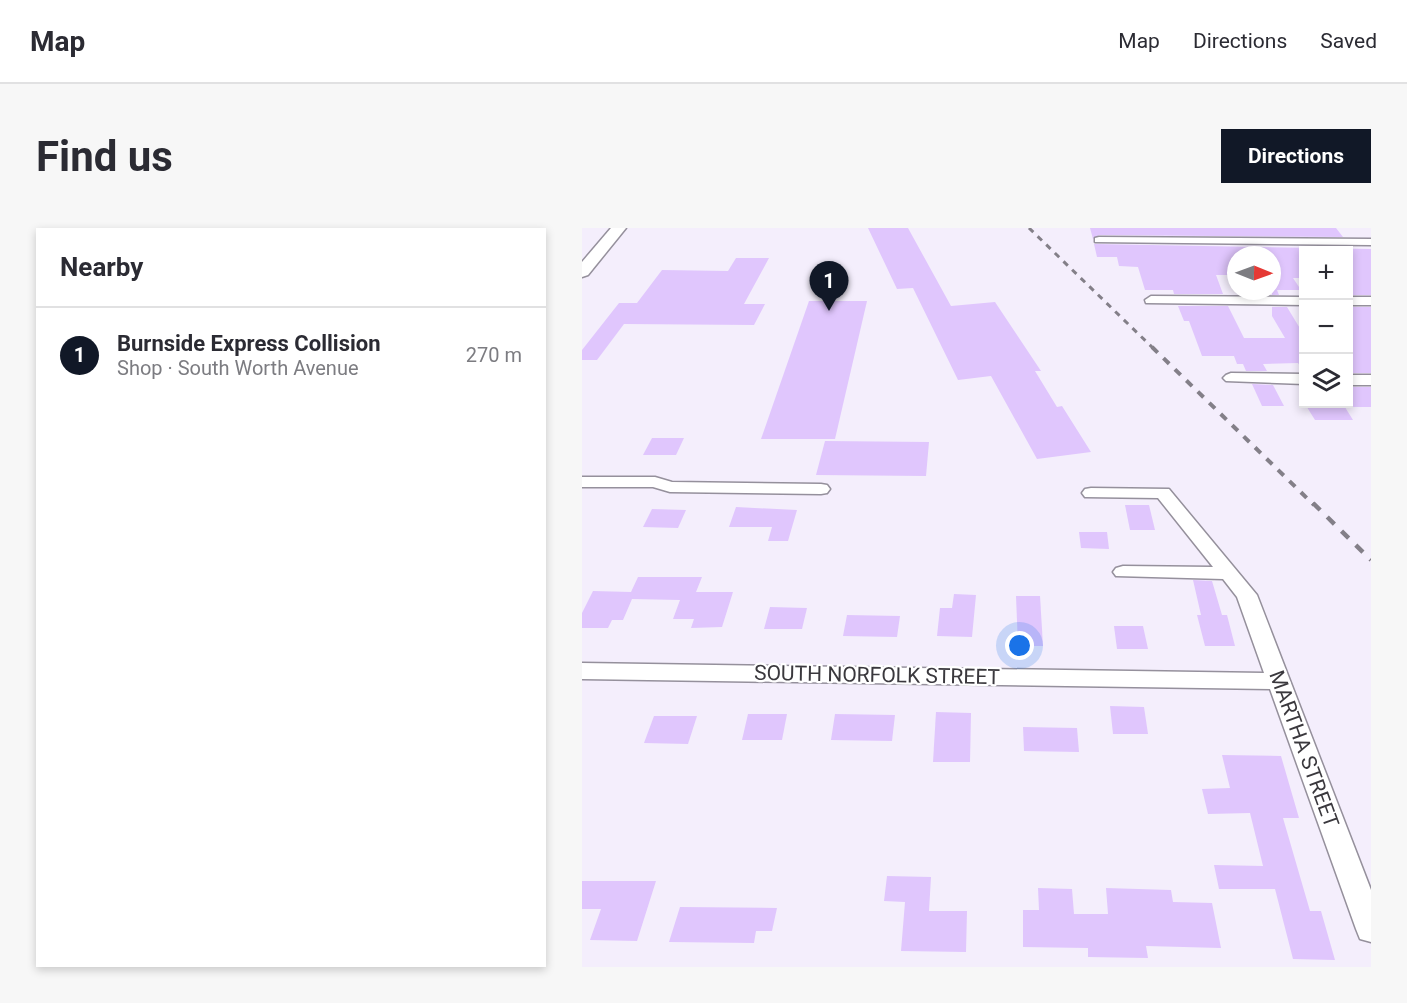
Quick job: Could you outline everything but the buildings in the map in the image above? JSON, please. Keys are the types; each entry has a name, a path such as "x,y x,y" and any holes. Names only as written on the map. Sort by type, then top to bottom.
{"street":[{"path":"582,272 619,228"},
{"path":"1099,240 1371,242"},
{"path":"1151,300 1299,301"},
{"path":"1353,301 1371,301"},
{"path":"1231,378 1299,379"},
{"path":"1353,380 1371,380"},
{"path":"582,482 655,482 670,488 821,489"},
{"name":"MARTHA STREET","path":"1091,493 1163,494 1247,595 1371,929"},
{"path":"1123,572 1229,573"},
{"name":"SOUTH NORFOLK STREET","path":"582,671 1279,681"}],"railway":[{"path":"1029,228 1154,349"},
{"path":"1152,347 1314,505"},
{"path":"1313,503 1371,560"}],"place":[{"name":"Burnside Express Collision","path":"829,311"}]}
